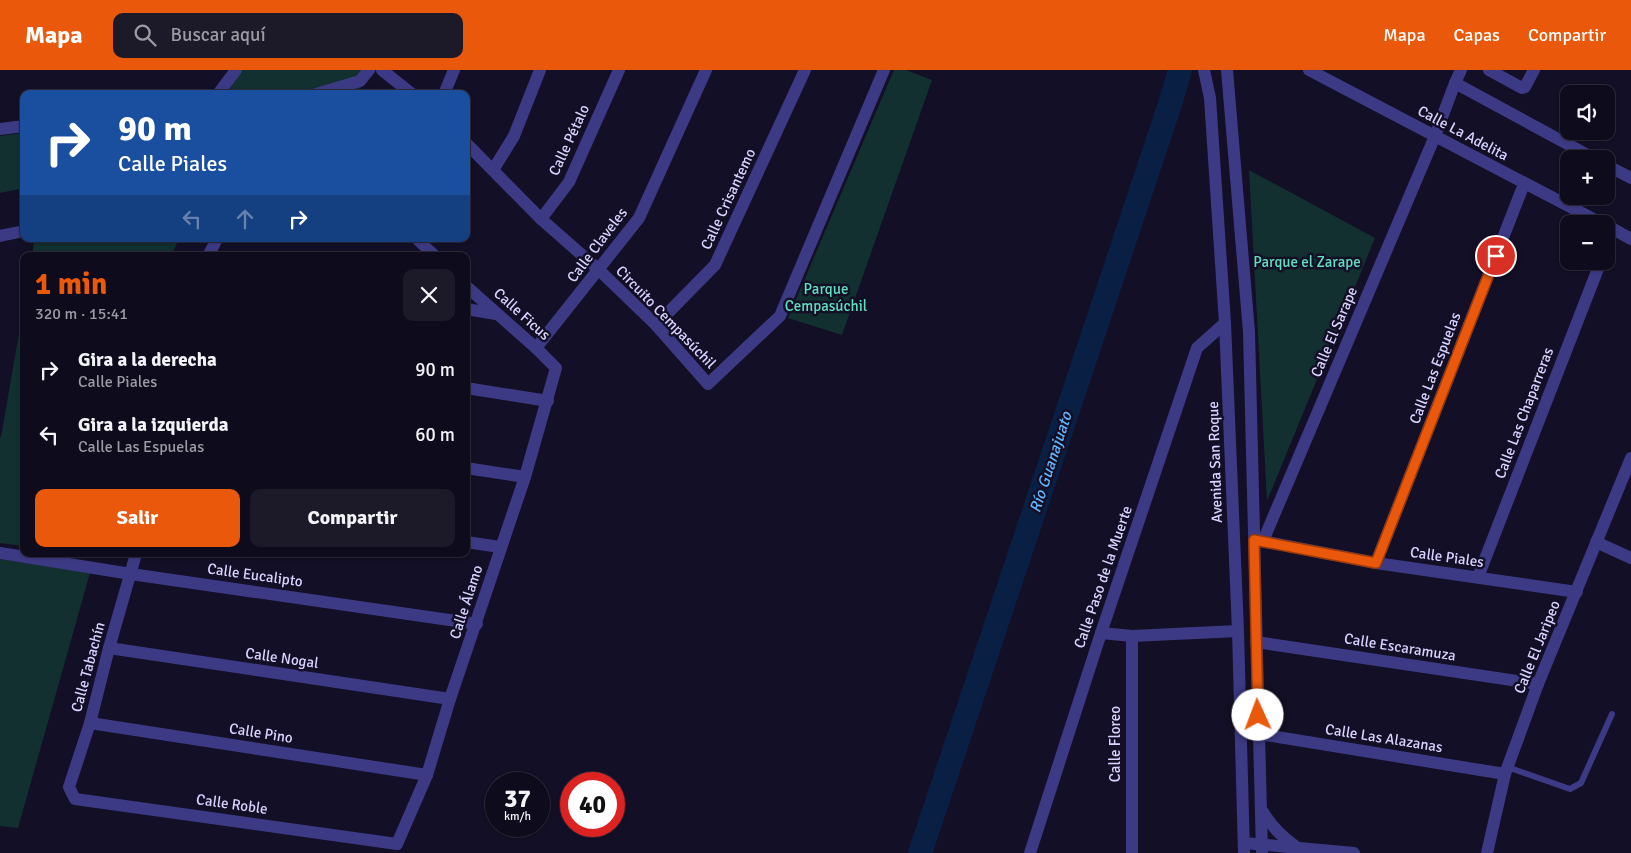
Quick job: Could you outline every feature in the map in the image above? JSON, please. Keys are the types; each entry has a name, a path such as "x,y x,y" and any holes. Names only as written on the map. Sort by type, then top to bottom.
{"street":[{"path":"221,90 236,70"},
{"path":"330,90 360,81 368,70"},
{"path":"382,70 407,90"},
{"path":"446,90 454,70"},
{"path":"493,170 514,136 540,70"},
{"name":"Calle Pétalo","path":"541,219 569,182 619,70"},
{"name":"Calle Claveles","path":"536,348 639,218 706,70"},
{"name":"Calle Crisantemo","path":"656,326 715,265 805,70"},
{"name":"Circuito Cempasúchil","path":"470,147 541,219 599,270 656,326 708,384 780,316 884,70"},
{"name":"Avenida San Roque","path":"1204,70 1210,98 1226,323 1244,848"},
{"path":"1227,70 1249,332 1258,540 1256,642 1262,849"},
{"name":"Calle La Adelita","path":"1308,70 1586,215"},
{"name":"Calle El Sarape","path":"1258,540 1435,136 1461,70"},
{"path":"1489,70 1507,74 1522,88 1526,87 1534,70"},
{"path":"1455,83 1578,150"},
{"path":"0,130 20,127"},
{"path":"1615,170 1631,178"},
{"name":"Calle Las Espuelas","path":"1376,563 1524,184"},
{"name":"Calle La Adelita","path":"1615,230 1631,239"},
{"path":"0,236 20,232"},
{"path":"420,242 431,252"},
{"name":"Calle Las Chaparreras","path":"1478,577 1597,270"},
{"name":"Calle Ficus","path":"470,290 556,368"},
{"path":"470,309 496,314"},
{"name":"Calle Paso de la Muerte","path":"1030,853 1100,633 1197,348 1226,323"},
{"name":"Calle Álamo","path":"398,844 428,775 450,699 477,624 500,547 525,477 556,368"},
{"path":"470,389 548,401"},
{"name":"Calle El Jaripeo","path":"1487,853 1506,770 1538,684 1631,458"},
{"path":"470,469 525,477"},
{"name":"Calle Piales","path":"1258,540 1376,563 1577,592"},
{"path":"1596,542 1631,558"},
{"path":"470,543 500,547"},
{"name":"Calle Eucalipto","path":"0,552 20,555"},
{"name":"Calle Eucalipto","path":"30,557 131,574 477,624"},
{"name":"Calle Tabachín","path":"69,787 90,724 109,648 135,557"},
{"path":"1100,633 1132,636 1238,631"},
{"name":"Calle Floreo","path":"1132,636 1132,853"},
{"name":"Calle Escaramuza","path":"1256,642 1538,684"},
{"name":"Calle Nogal","path":"109,648 450,699"},
{"name":"Calle Pino","path":"90,724 428,775"},
{"name":"Calle Las Alazanas","path":"1259,734 1506,770"},
{"name":"Calle Roble","path":"69,787 75,799 398,844"},
{"path":"1262,811 1270,824 1297,851"},
{"path":"1244,848 1354,853"}],"lane":[{"path":"1506,770 1570,789 1581,783 1612,714"}],"green space":[{"path":"242,70 376,71 359,90 229,90"},
{"name":"Parque Cempasúchil","path":"894,70 906,70 932,80 842,335 788,318"},
{"path":"20,134 20,189 0,193 0,136"},
{"name":"Parque el Zarape","path":"1249,170 1375,238 1267,501"},
{"path":"34,242 178,242 173,252 33,252"},
{"path":"20,328 20,546 0,543 1,437"},
{"path":"0,559 90,573 18,828 0,826"}],"waterway":[{"name":"Río Guanajuato","path":"920,853 1180,70"}],"route":[{"path":"1258,715 1254,540 1376,563 1496,256"}]}
